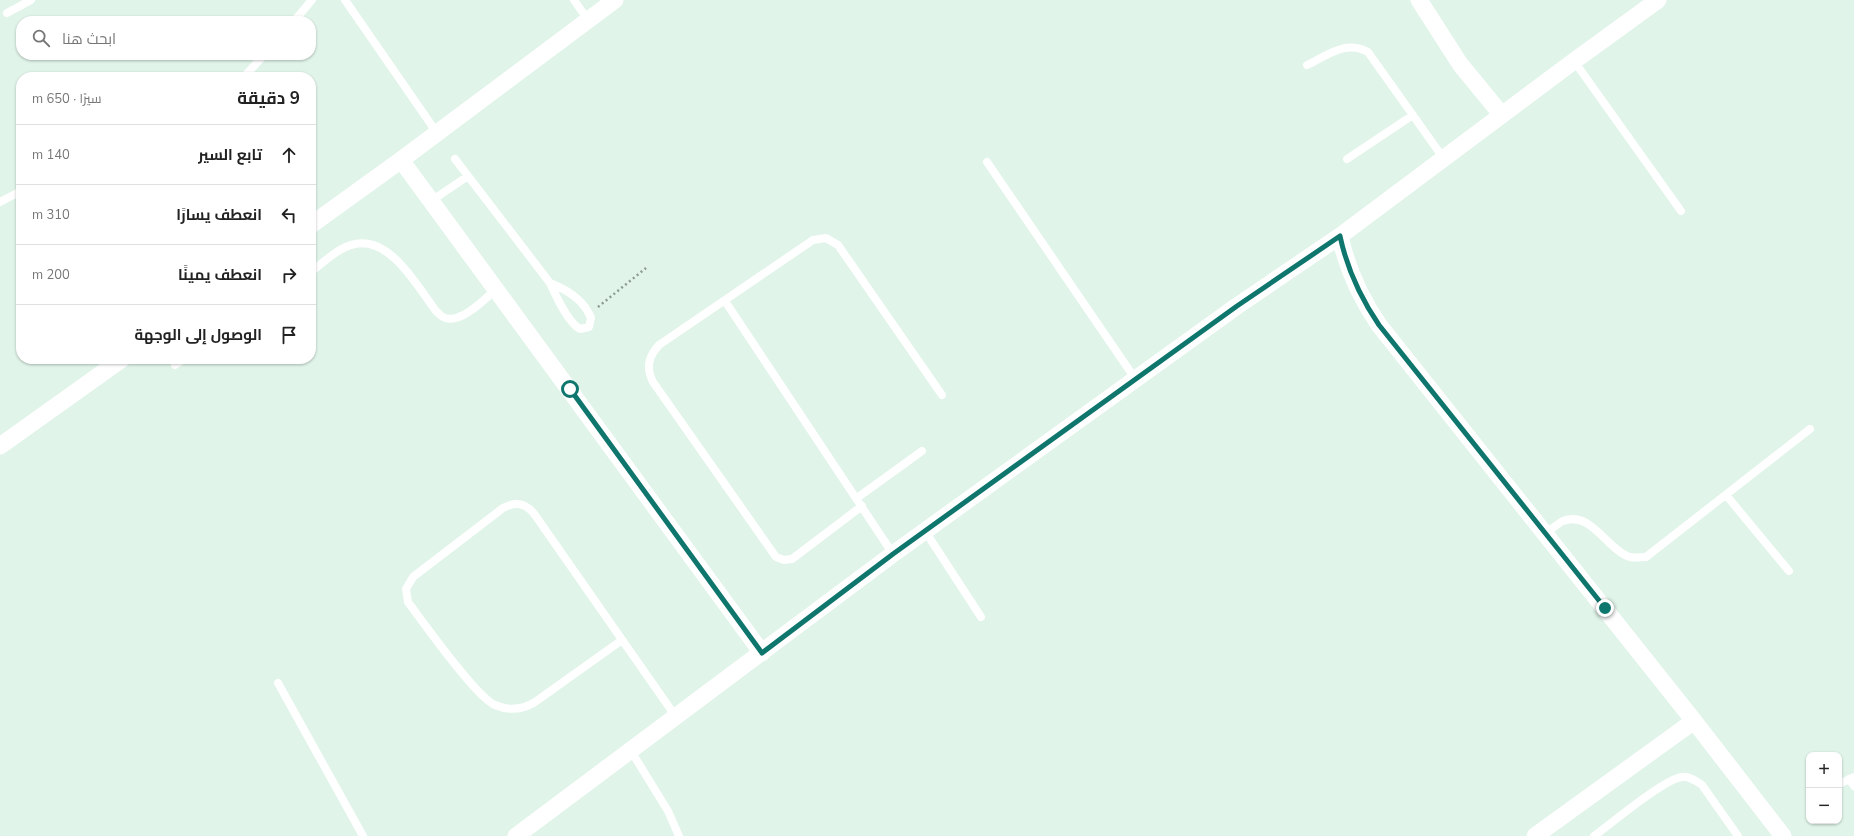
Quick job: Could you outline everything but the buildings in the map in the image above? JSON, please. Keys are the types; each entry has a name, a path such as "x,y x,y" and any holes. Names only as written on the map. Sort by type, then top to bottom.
{"street":[{"path":"316,221 402,160 615,0"},
{"path":"1418,0 1460,64 1501,114"},
{"path":"516,836 893,554 1230,311 1340,236 1444,159 1501,114 1658,0"},
{"path":"402,160 762,653"},
{"path":"1340,236 1350,274 1358,292 1379,325 1694,721 1783,836"},
{"path":"0,446 115,364"},
{"path":"1535,836 1694,721"}],"lane":[{"path":"7,13 31,0"},
{"path":"298,16 312,0"},
{"path":"345,0 437,133"},
{"path":"574,0 588,20"},
{"path":"1307,65 1347,47 1358,47 1368,52 1444,159"},
{"path":"249,72 259,60"},
{"path":"1574,61 1681,210"},
{"path":"1347,159 1413,115"},
{"path":"455,159 550,284 560,304 576,327 585,329 589,327 591,318 573,295 550,284"},
{"path":"987,162 1136,380"},
{"path":"431,201 468,176"},
{"path":"0,202 16,194"},
{"path":"862,506 792,559 784,560 776,557 653,382 648,366 654,351 659,345 813,240 826,238 838,245 942,395"},
{"path":"316,268 340,250 354,244 369,243 384,248 395,258 436,311 443,317 453,319 462,316 496,289"},
{"path":"725,301 893,554"},
{"path":"1545,533 1564,521 1578,520 1591,526 1617,550 1630,557 1646,556 1810,429"},
{"path":"857,498 922,451"},
{"path":"1726,495 1789,571"},
{"path":"622,640 535,702 526,707 515,709 504,708 493,704 478,692 408,602 406,589 413,577 503,508 511,503 521,504 529,508 535,515 676,717"},
{"path":"925,531 981,617"},
{"path":"278,683 363,836"},
{"path":"631,751 668,811 679,836"},
{"path":"1594,836 1664,784 1683,777 1694,779 1702,785 1738,836"},
{"path":"1842,783 1852,781"}],"path":[{"path":"589,314 646,268"}],"route":[{"path":"570,389 762,653 893,554 1010,471 1186,342 1340,236 1350,274 1358,292 1379,325 1605,608"}]}
